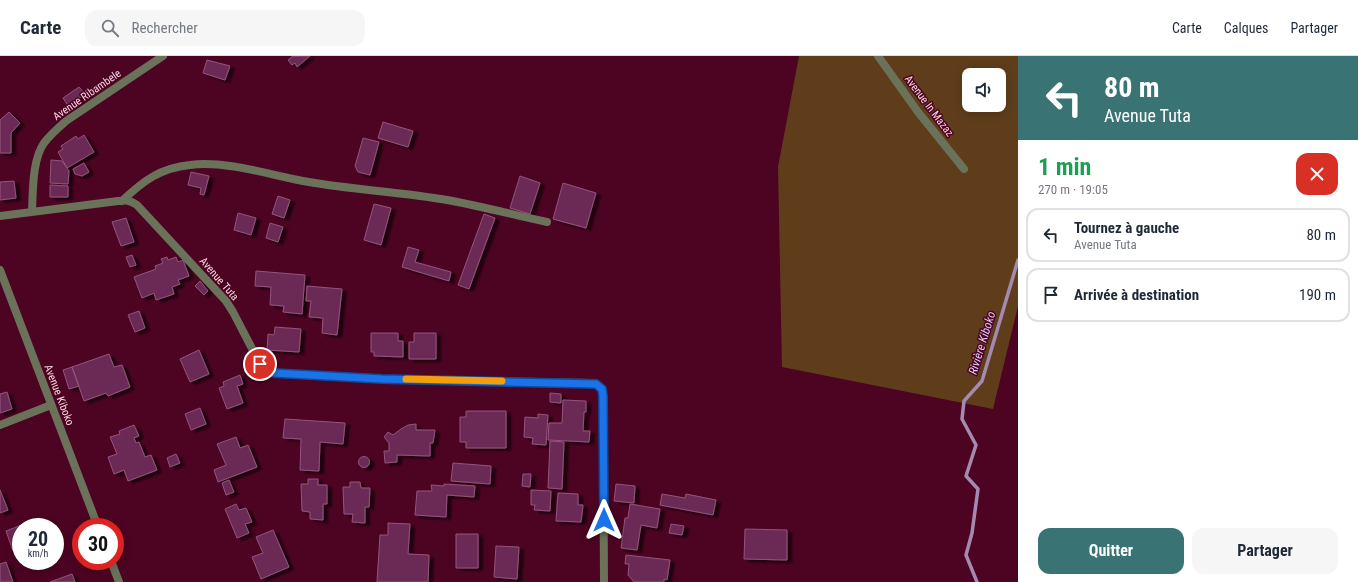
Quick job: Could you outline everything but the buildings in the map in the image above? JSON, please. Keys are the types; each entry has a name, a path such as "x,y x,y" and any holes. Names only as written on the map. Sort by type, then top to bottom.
{"street":[{"name":"Avenue Ribambele","path":"32,211 36,167 41,148 53,132 66,121 163,56"},
{"name":"Avenue In Mazaz","path":"878,56 918,112 964,169"},
{"path":"0,216 122,200 140,184 152,176 181,166 205,164 236,167 310,182 447,200 547,222"},
{"name":"Avenue Tuta","path":"122,200 128,200 137,205 226,301 260,364 268,371 274,373 382,379 593,383 599,386 602,389 603,396 604,582"},
{"name":"Avenue Kiboko","path":"0,270 95,518"},
{"path":"0,424 51,405"},
{"path":"114,570 119,582"}],"shaded area":[{"path":"799,56 1018,56 1018,306 993,409 782,367 778,167"}],"waterway":[{"name":"Rivière Kiboko","path":"977,582 966,555 972,533 978,489 966,476 976,445 962,419 964,401 982,381 1018,260"}],"slow traffic":[{"path":"406,379 502,381"}],"route":[{"path":"260,364 263,368 274,373 382,379 596,384 602,389 603,392 604,520"}]}
